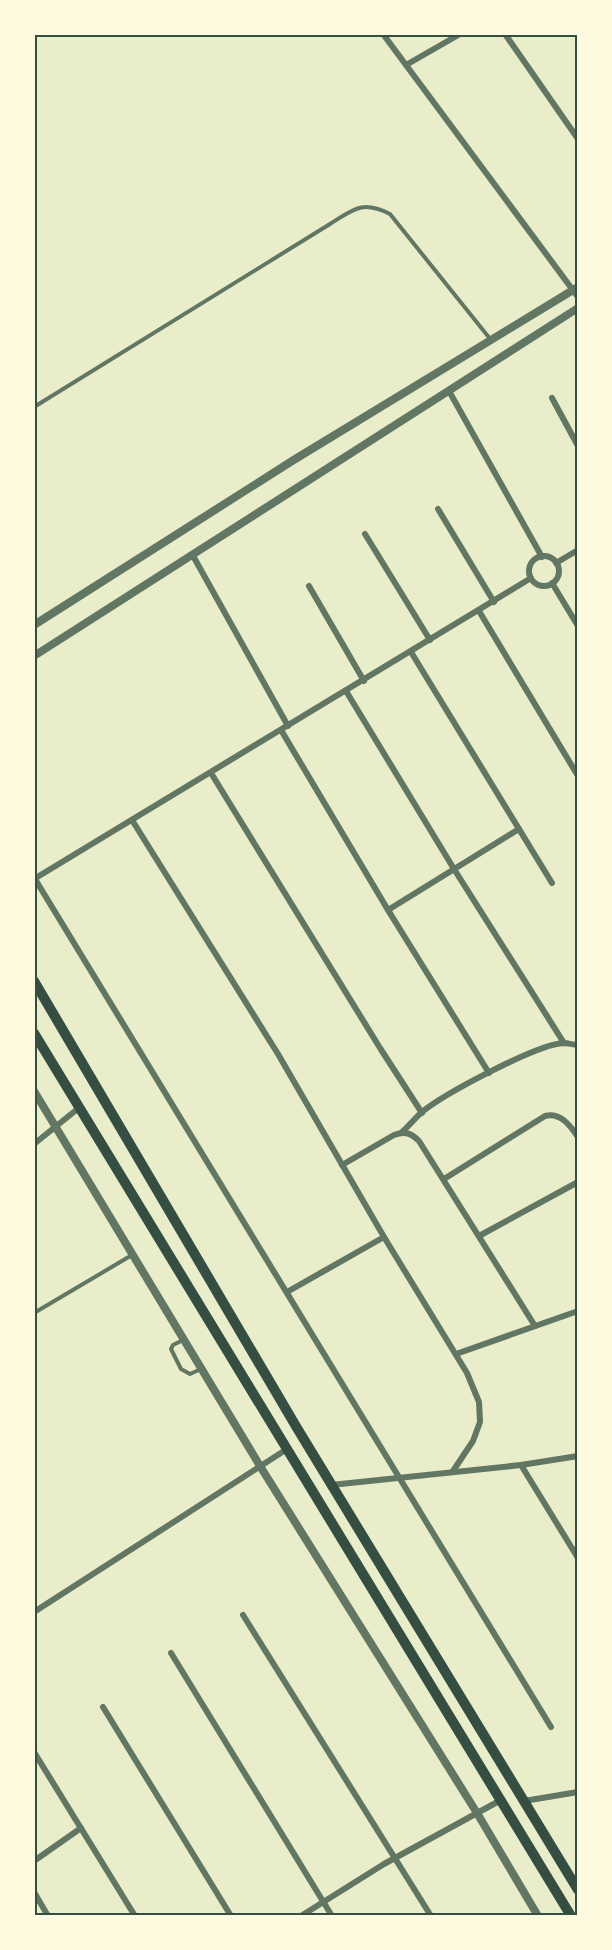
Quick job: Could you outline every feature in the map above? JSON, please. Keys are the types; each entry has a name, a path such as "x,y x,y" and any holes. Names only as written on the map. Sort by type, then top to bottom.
{"main road":[{"path":"34,981 331,1485 578,1890"},
{"path":"34,1033 571,1916"}],"street":[{"path":"34,626 292,461 491,340 576,292 383,34"},
{"path":"406,65 460,34"},
{"path":"505,34 578,139"},
{"path":"34,656 578,308"},
{"path":"449,392 542,556"},
{"path":"552,399 578,446"},
{"path":"438,509 494,602"},
{"path":"364,534 430,640"},
{"path":"556,563 578,550"},
{"path":"192,554 285,728 388,910 489,1073"},
{"path":"542,556 551,558 556,563 558,574 552,584 540,585 531,578 530,564 542,556"},
{"path":"531,578 35,879 550,1727"},
{"path":"552,584 578,626"},
{"path":"309,586 363,681"},
{"path":"479,611 578,776"},
{"path":"411,652 552,883"},
{"path":"346,691 454,869 564,1043"},
{"path":"211,773 422,1113"},
{"path":"132,820 278,1054 384,1237 467,1373 479,1402 480,1422 473,1441 453,1472"},
{"path":"388,910 519,829"},
{"path":"342,1165 402,1132 441,1099 489,1073 546,1047 564,1043 578,1046"},
{"path":"34,1091 260,1466 477,1813 538,1916"},
{"path":"34,1144 80,1107"},
{"path":"444,1179 545,1116 562,1118 578,1137"},
{"path":"402,1132 412,1134 419,1141 535,1326"},
{"path":"479,1236 578,1182"},
{"path":"287,1292 384,1237"},
{"path":"456,1354 578,1311"},
{"path":"34,1612 287,1449"},
{"path":"331,1485 521,1465 578,1456"},
{"path":"521,1465 578,1558"},
{"path":"243,1615 431,1916"},
{"path":"171,1653 332,1916"},
{"path":"103,1707 231,1916"},
{"path":"34,1752 135,1916"},
{"path":"523,1801 578,1792"},
{"path":"301,1916 396,1858 501,1800"},
{"path":"34,1861 81,1828"},
{"path":"34,1892 48,1916"}],"lane":[{"path":"34,407 330,224 364,206 376,207 390,214 491,340"},
{"path":"34,1313 134,1254"},
{"path":"185,1339 173,1345 171,1349 181,1369 189,1374 202,1368"}]}
